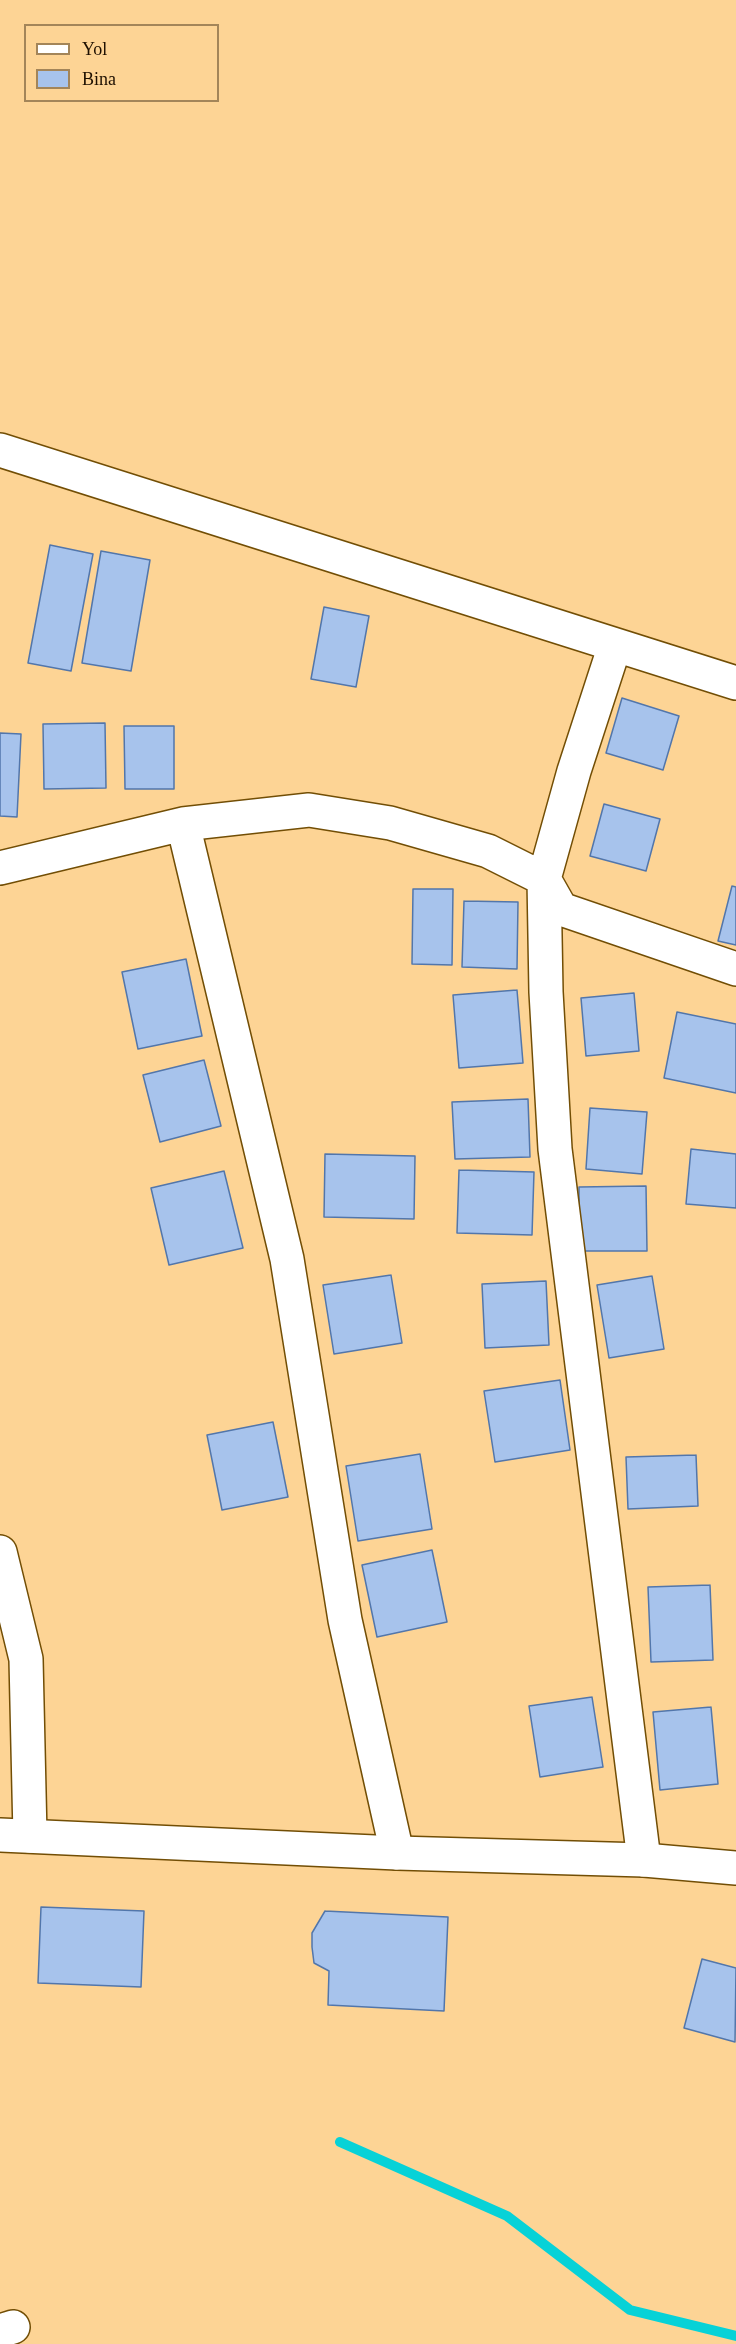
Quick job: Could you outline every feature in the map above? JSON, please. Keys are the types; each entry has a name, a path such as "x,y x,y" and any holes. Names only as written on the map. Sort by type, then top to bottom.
{"street":[{"path":"0,450 736,683"},
{"path":"615,645 574,771 544,879 546,992 555,1149 644,1860"},
{"path":"0,868 183,824 309,810 390,823 489,851 544,879 561,909 736,969"},
{"path":"183,824 287,1259 345,1620 397,1852"},
{"path":"0,1552 26,1659 15,1835 397,1852 644,1860 736,1868"}],"building":[{"path":"50,545 93,554 71,671 28,663"},
{"path":"101,551 150,560 131,671 82,663"},
{"path":"324,607 369,616 356,687 311,679"},
{"path":"622,698 679,716 663,770 606,753"},
{"path":"105,723 106,788 44,789 43,724"},
{"path":"124,726 174,726 174,789 125,789"},
{"path":"0,733 21,734 17,817 0,816"},
{"path":"604,804 660,819 646,871 590,856"},
{"path":"732,886 736,887 736,945 718,941"},
{"path":"413,889 453,889 452,965 412,964"},
{"path":"464,901 518,902 517,969 462,967"},
{"path":"186,959 202,1036 138,1049 122,972"},
{"path":"517,990 523,1063 459,1068 453,995"},
{"path":"634,993 639,1051 586,1056 581,998"},
{"path":"677,1012 736,1024 736,1093 664,1078"},
{"path":"204,1060 221,1126 160,1142 143,1075"},
{"path":"528,1099 530,1157 455,1159 452,1102"},
{"path":"590,1108 647,1112 642,1174 586,1169"},
{"path":"691,1149 736,1154 736,1208 686,1204"},
{"path":"325,1154 415,1156 414,1219 324,1217"},
{"path":"459,1170 534,1172 532,1235 457,1233"},
{"path":"224,1171 243,1248 169,1265 151,1188"},
{"path":"646,1186 647,1251 579,1251 579,1187"},
{"path":"391,1275 402,1343 334,1354 323,1285"},
{"path":"652,1276 664,1349 609,1358 597,1285"},
{"path":"546,1281 549,1345 485,1348 482,1284"},
{"path":"560,1380 570,1450 495,1462 484,1391"},
{"path":"273,1422 288,1497 222,1510 207,1435"},
{"path":"420,1454 432,1529 358,1541 346,1466"},
{"path":"696,1455 698,1506 628,1509 626,1457"},
{"path":"432,1550 447,1622 377,1637 362,1565"},
{"path":"710,1585 713,1660 651,1662 648,1587"},
{"path":"592,1697 603,1767 540,1777 529,1706"},
{"path":"711,1707 718,1784 660,1790 653,1712"},
{"path":"41,1907 144,1911 141,1987 38,1983"},
{"path":"325,1911 448,1917 444,2011 328,2005 329,1971 314,1963 312,1947 312,1933"},
{"path":"702,1959 736,1968 735,2042 684,2028"}],"waterway":[{"path":"340,2142 507,2216 630,2310 736,2336"}]}
